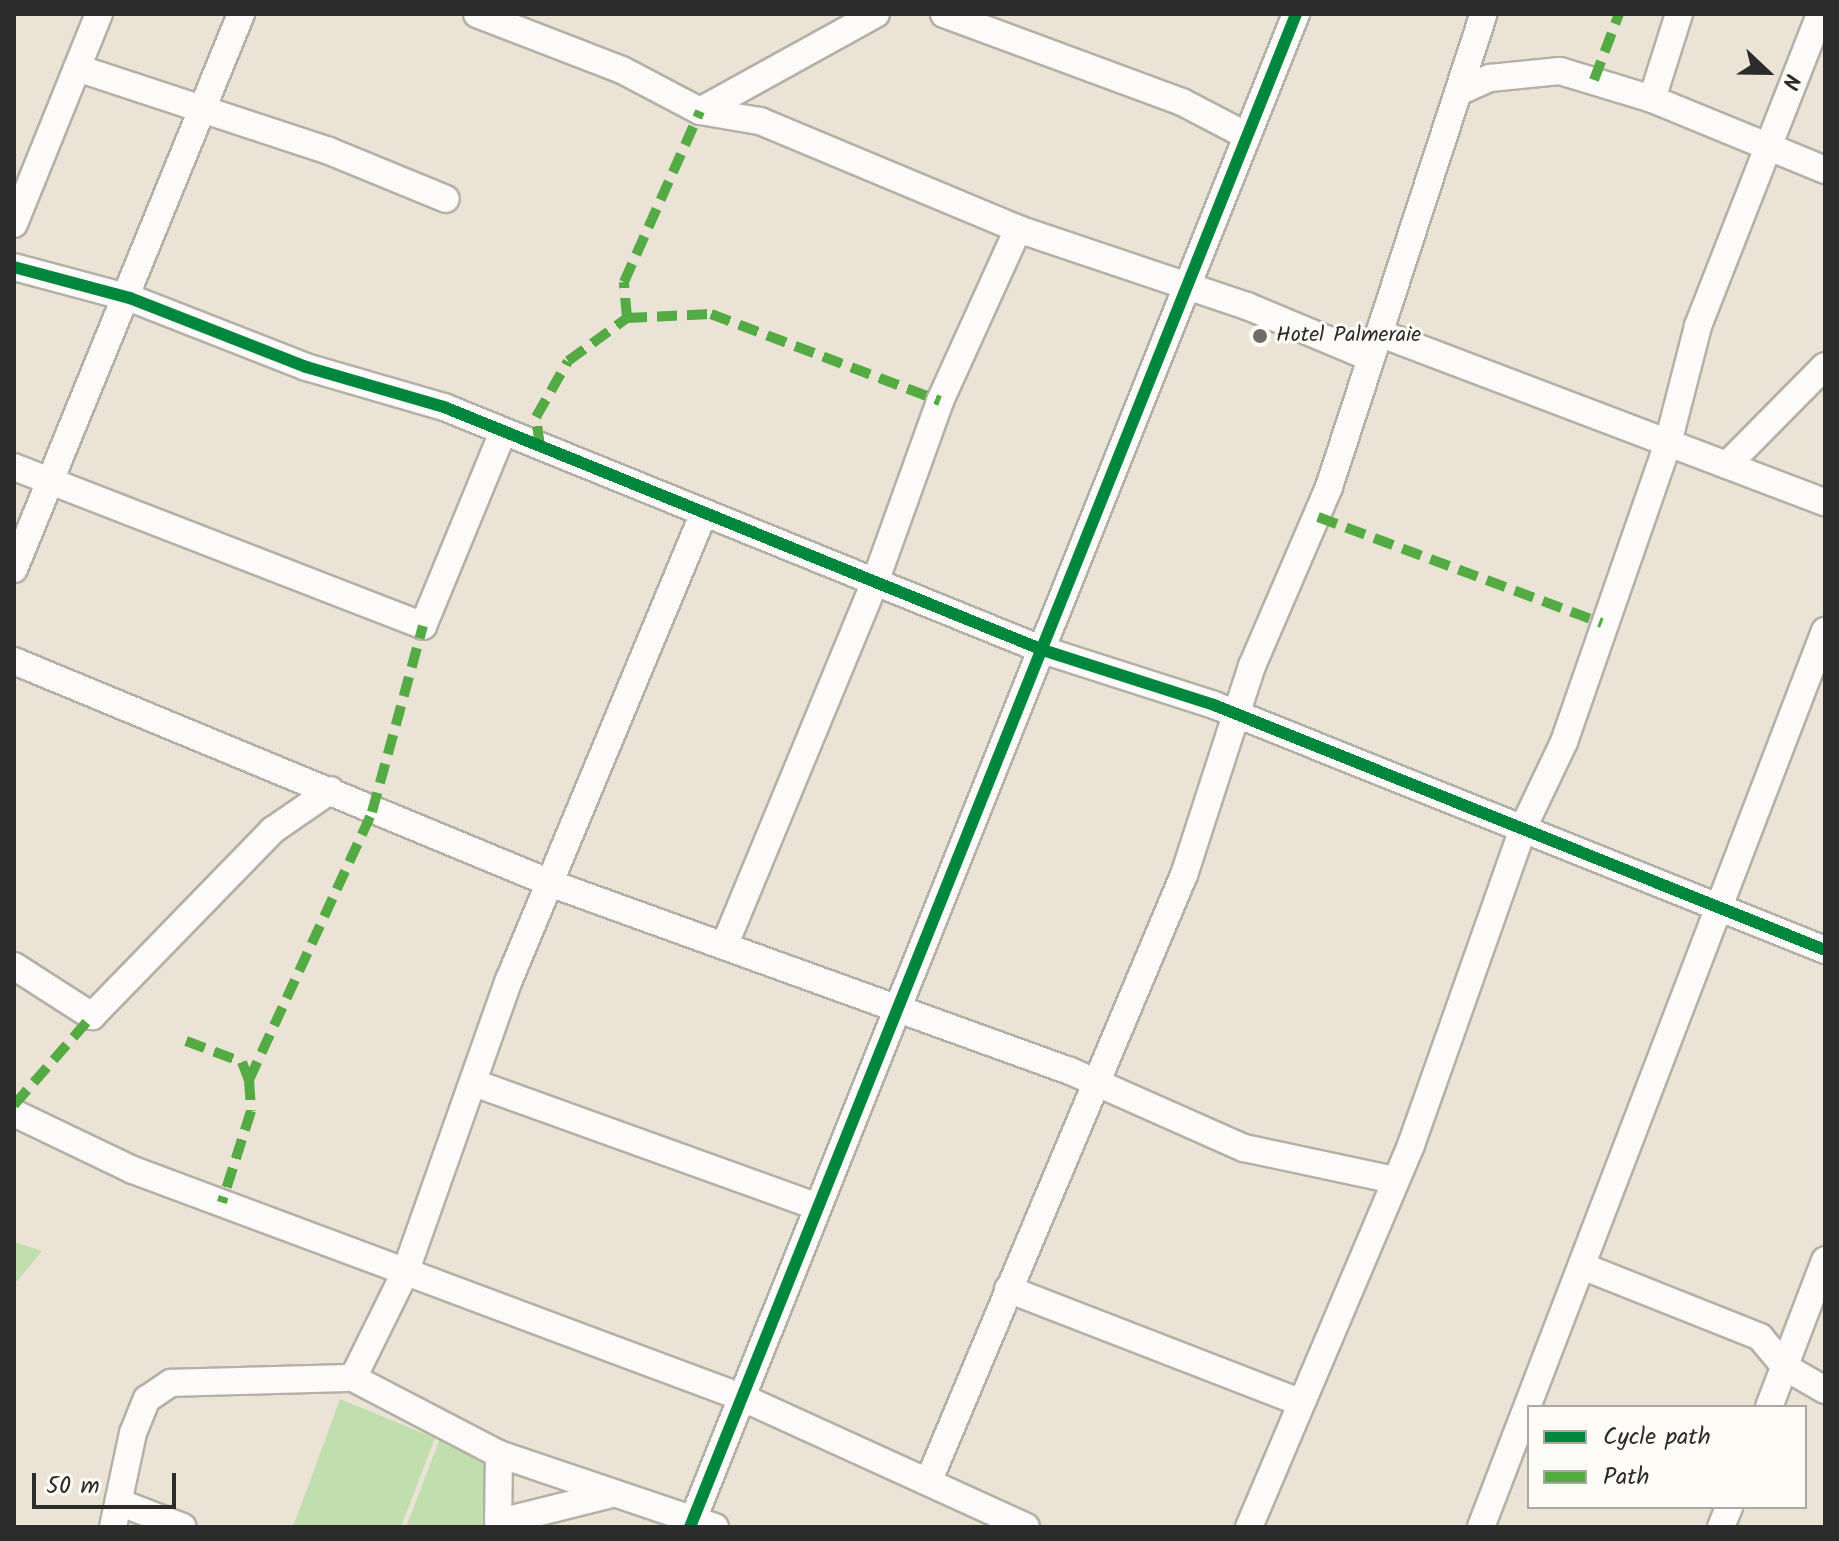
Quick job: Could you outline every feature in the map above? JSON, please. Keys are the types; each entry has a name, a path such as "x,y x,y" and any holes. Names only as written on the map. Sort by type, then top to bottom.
{"street":[{"path":"14,224 99,14"},
{"path":"14,569 55,482 241,14"},
{"path":"477,14 622,70 700,111 760,121 1018,229 1190,290 1374,345 1668,443 1825,502"},
{"path":"700,111 876,14"},
{"path":"944,14 1182,102 1247,136"},
{"path":"183,1527 117,1515 147,1399 171,1383 353,1378 499,1454 699,1524 741,1397 815,1206 901,1008 1043,650 1047,625 1190,290 1296,14"},
{"path":"929,1480 1093,1080 1184,875 1241,716 1252,666 1314,527 1484,14"},
{"path":"1652,99 1679,14"},
{"path":"1249,1527 1395,1180 1523,828 1564,742 1668,443 1698,326 1820,14"},
{"path":"77,68 203,114 329,151 446,199"},
{"path":"1458,92 1490,78 1560,71 1652,99 1825,170"},
{"path":"725,944 875,582 940,401 1018,229"},
{"path":"14,267 130,298 503,432 703,515 788,541 875,582 1043,650 1241,716 1825,950"},
{"path":"1727,465 1825,366"},
{"path":"14,467 423,626 503,432"},
{"path":"353,1378 405,1273 509,980 555,885 703,515"},
{"path":"1528,1405 1825,631"},
{"path":"14,661 555,885 725,944 1093,1080 1244,1148 1395,1180"},
{"path":"14,966 92,1016 273,830 331,790"},
{"path":"474,1083 815,1206"},
{"path":"14,1113 133,1170 741,1397 929,1480 1026,1527"},
{"path":"1770,1405 1825,1260"},
{"path":"1582,1266 1760,1337 1785,1367 1825,1390"},
{"path":"1008,1289 1300,1402"},
{"path":"1481,1527 1527,1408"},
{"path":"499,1454 499,1525 615,1494"}],"green space":[{"path":"14,1242 42,1251 14,1285"},
{"path":"340,1399 435,1438 401,1527 293,1527"},
{"path":"441,1436 488,1454 487,1475 514,1483 498,1527 406,1527"}],"marked path":[{"path":"1594,80 1619,14"},
{"path":"540,446 536,417 568,361 627,318 624,282 700,111"},
{"path":"627,318 711,314 940,401"},
{"path":"1318,517 1602,623"},
{"path":"249,1080 372,812 423,626"},
{"path":"14,1105 92,1016"},
{"path":"186,1041 242,1062 249,1080 251,1111 222,1202"}],"cycle path":[{"path":"690,1527 1296,14"},
{"path":"14,267 130,298 306,367 444,407 1043,650 1214,705 1825,950"}],"place":[{"name":"Hotel Palmeraie","path":"1260,336"}]}
